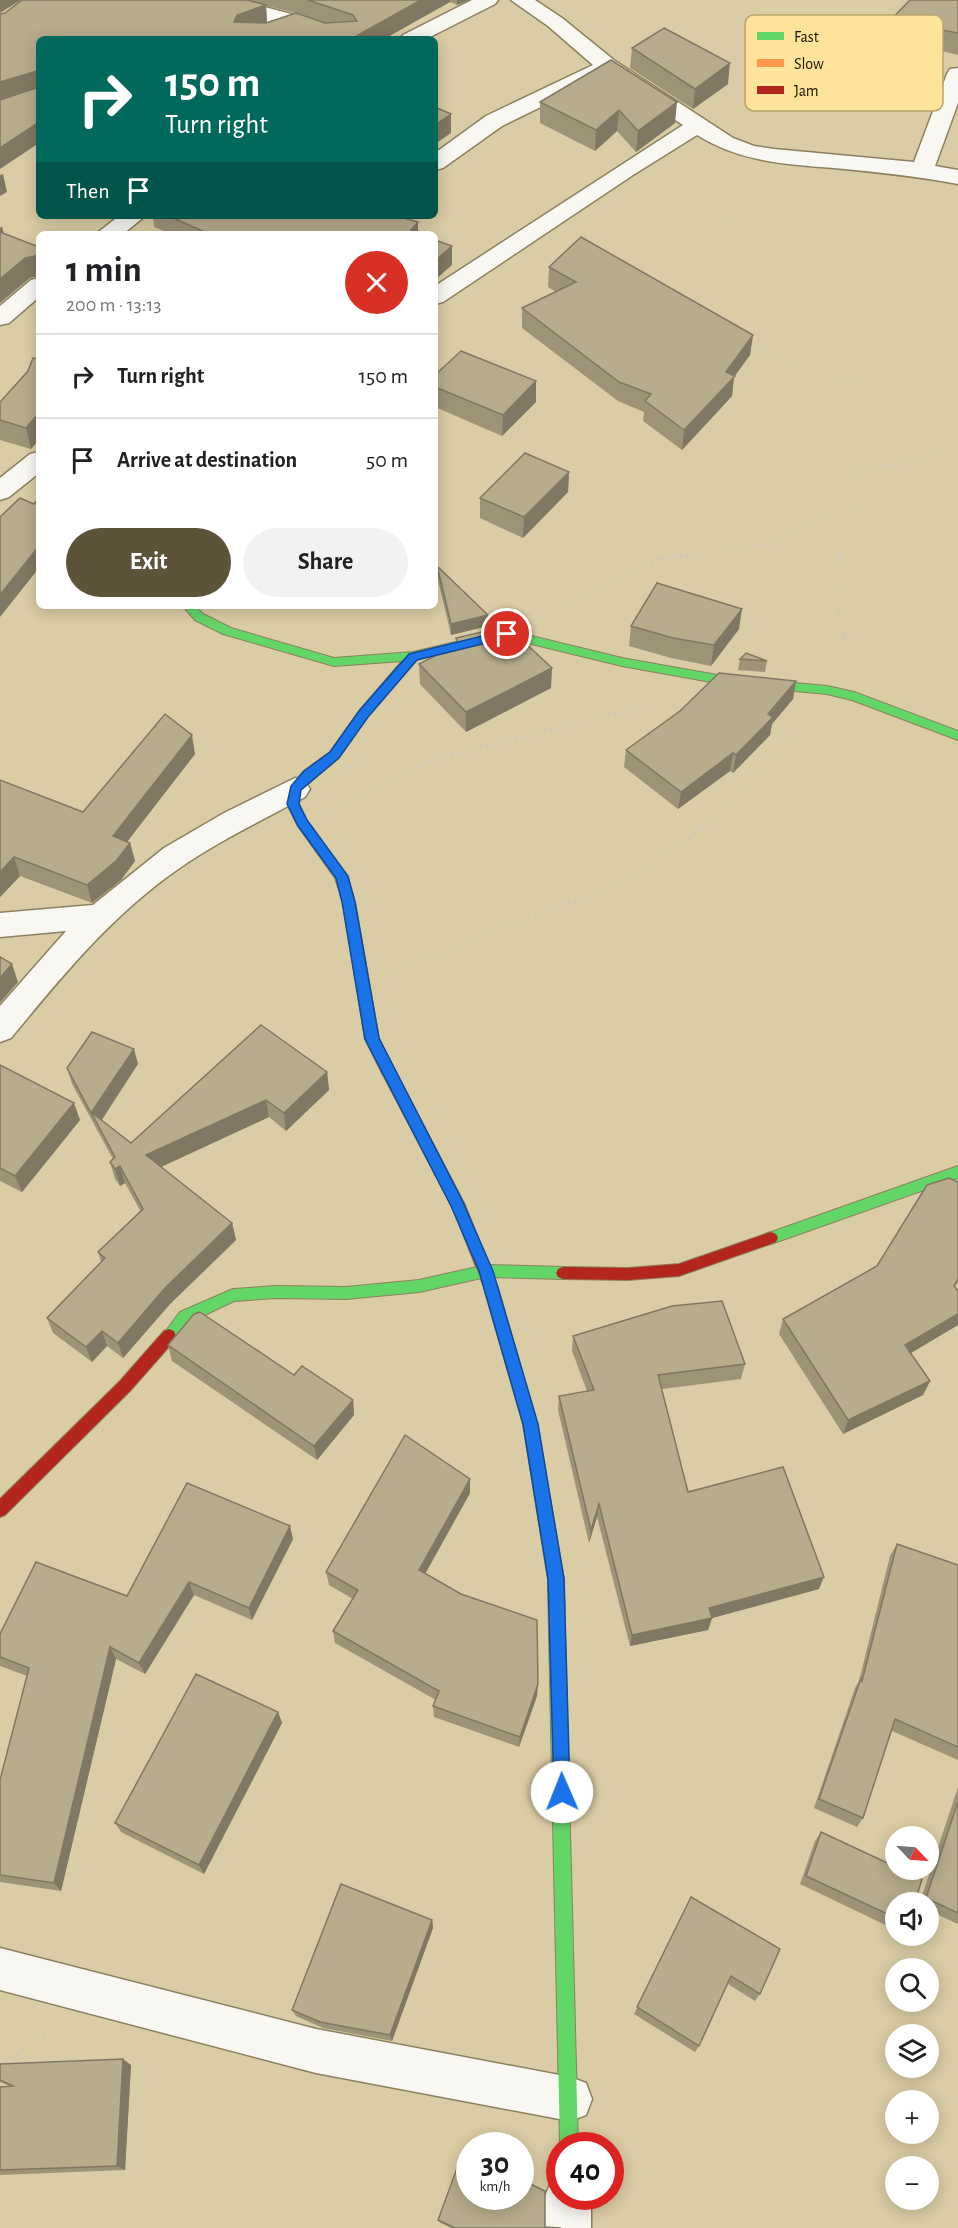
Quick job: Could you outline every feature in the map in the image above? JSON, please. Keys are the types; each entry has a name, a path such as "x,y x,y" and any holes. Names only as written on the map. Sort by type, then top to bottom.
{"street":[{"path":"213,0 297,22 337,36"},
{"path":"417,36 488,0"},
{"path":"521,0 555,22 607,66 725,143 749,152 918,170 958,177"},
{"path":"257,36 297,22"},
{"path":"438,161 494,121 607,66"},
{"path":"943,110 958,74"},
{"path":"918,170 943,111"},
{"path":"438,295 625,170 698,125"},
{"path":"112,231 130,219"},
{"path":"0,318 36,288"},
{"path":"29,505 0,491 36,462"},
{"path":"192,609 199,617 227,631 334,662 413,657 507,634 622,662 718,679 827,690 854,696 958,736"},
{"path":"0,1029 100,916 138,882 177,854 295,789 308,774 334,755 364,714 413,657"},
{"path":"295,789 293,804 302,823 341,876 349,902 372,1039 458,1205 486,1271 530,1424 556,1579 569,2132"},
{"path":"0,925 100,916"},
{"path":"0,1510 29,1485 125,1386 185,1317 233,1295 276,1292 346,1293 419,1287 486,1271 628,1274 679,1270 958,1172"},
{"path":"0,1969 316,2051 570,2099"},
{"path":"568,2210 568,2228"}],"path":[{"path":"607,66 711,8 715,0"},
{"path":"494,121 625,170"},
{"path":"20,143 36,151"},
{"path":"654,293 689,253 718,225 766,195 813,160"},
{"path":"854,696 838,606 838,560 845,540 856,522 858,503 850,473 852,404 863,349 844,320 843,314 856,289 884,247 895,211 918,170"},
{"path":"740,337 798,366 855,385"},
{"path":"850,473 921,459 958,447"},
{"path":"507,634 649,563 674,556 765,544 858,503"},
{"path":"363,984 528,917 603,891 661,858 704,828 772,765 827,690"},
{"path":"302,823 350,804 410,769 436,758 656,703"}],"building":[{"path":"22,0 247,0 266,5 237,15 234,22 266,23 296,13 325,23 357,21 353,15 308,0 421,0 356,36 36,36 36,71 0,82 0,14 5,13"},
{"path":"910,0 958,0 958,33 943,30 943,15 895,15"},
{"path":"664,28 730,63 695,89 632,48"},
{"path":"611,60 677,102 638,131 619,110 596,130 540,102"},
{"path":"36,88 36,124 0,148 0,100"},
{"path":"438,108 451,114 438,123"},
{"path":"176,219 408,219 418,222 411,230 413,231 202,231"},
{"path":"0,232 36,246 36,255 25,258 0,279"},
{"path":"581,237 753,335 726,372 735,376 684,430 645,401 651,394 619,382 522,308 576,282 549,267"},
{"path":"438,241 452,246 438,258"},
{"path":"461,351 536,381 503,415 438,388 438,372"},
{"path":"33,358 36,358 36,416 26,428 0,420 0,402 28,371"},
{"path":"525,453 569,472 524,517 480,498"},
{"path":"20,498 34,504 36,501 36,550 0,595 0,517"},
{"path":"438,567 488,615 451,624 438,570"},
{"path":"657,583 742,609 714,645 673,638 631,626"},
{"path":"507,626 552,668 466,712 419,664 458,644 456,638"},
{"path":"746,653 767,661 740,659"},
{"path":"719,673 796,681 768,714 773,717 736,755 733,753 681,792 626,750 680,711"},
{"path":"165,714 192,735 113,836 130,843 116,861 87,885 14,857 0,872 0,780 83,812"},
{"path":"0,957 12,964 0,978"},
{"path":"261,1025 327,1072 284,1113 266,1100 146,1155 232,1223 165,1288 118,1343 102,1331 86,1347 47,1318 105,1258 98,1252 143,1209 120,1166 115,1169 110,1162 115,1157 91,1112 131,1143"},
{"path":"92,1032 134,1049 91,1113 67,1068"},
{"path":"0,1065 74,1103 15,1176 0,1168"},
{"path":"949,1178 958,1182 958,1279 954,1286 958,1291 958,1314 905,1345 930,1381 848,1420 783,1319 877,1266 927,1185"},
{"path":"722,1301 745,1364 658,1375 688,1492 783,1467 824,1577 709,1608 712,1618 632,1635 599,1504 591,1530 559,1396 594,1390 573,1336 672,1306"},
{"path":"200,1312 294,1375 302,1366 353,1400 314,1446 168,1345 194,1314"},
{"path":"405,1435 470,1479 419,1570 461,1594 537,1620 538,1684 520,1737 433,1706 439,1691 333,1631 358,1590 326,1572"},
{"path":"187,1483 290,1526 249,1608 189,1582 139,1663 110,1647 54,1883 0,1875 0,1780 29,1668 0,1657 0,1634 36,1562 127,1596"},
{"path":"897,1544 958,1565 958,1747 895,1719 863,1818 819,1799 861,1678 862,1681"},
{"path":"196,1674 278,1712 199,1865 115,1823"},
{"path":"958,1802 958,1913 939,1904 939,1892 928,1892 932,1880 939,1880 939,1859"},
{"path":"821,1832 885,1862 885,1880 922,1880 918,1892 885,1892 885,1913 806,1876"},
{"path":"341,1884 432,1920 390,2035 320,2022 292,2010"},
{"path":"691,1897 780,1949 760,1994 731,1976 699,2046 637,2007"},
{"path":"123,2059 117,2166 0,2170 0,2087 13,2086 0,2080 0,2064"},
{"path":"456,2171 456,2210 534,2210 534,2186 545,2191 545,2227 561,2228 455,2228 438,2220"}],"traffic: fast":[{"path":"192,609 199,617 227,631 334,662 413,656 507,634 622,662 728,681 827,690 854,696 958,736"},
{"path":"388,1071 372,1039 349,902 341,876 302,823 293,804 295,789 308,774 334,755 364,713 413,656"},
{"path":"771,1238 958,1172"},
{"path":"169,1336 185,1317 233,1295 276,1292 346,1293 419,1286 486,1271 563,1273"},
{"path":"557,1635 569,2132"}],"traffic: slow":[{"path":"491,1288 530,1424 556,1579 557,1635"}],"traffic: jam":[{"path":"388,1071 458,1205 491,1288"},
{"path":"563,1273 628,1274 679,1270 771,1238"},
{"path":"0,1510 125,1386 169,1336"}],"route":[{"path":"507,634 413,657 364,714 334,755 308,774 295,789 293,804 302,823 341,876 346,887 372,1039 458,1205 486,1271 530,1424 556,1579 562,1792"}]}
